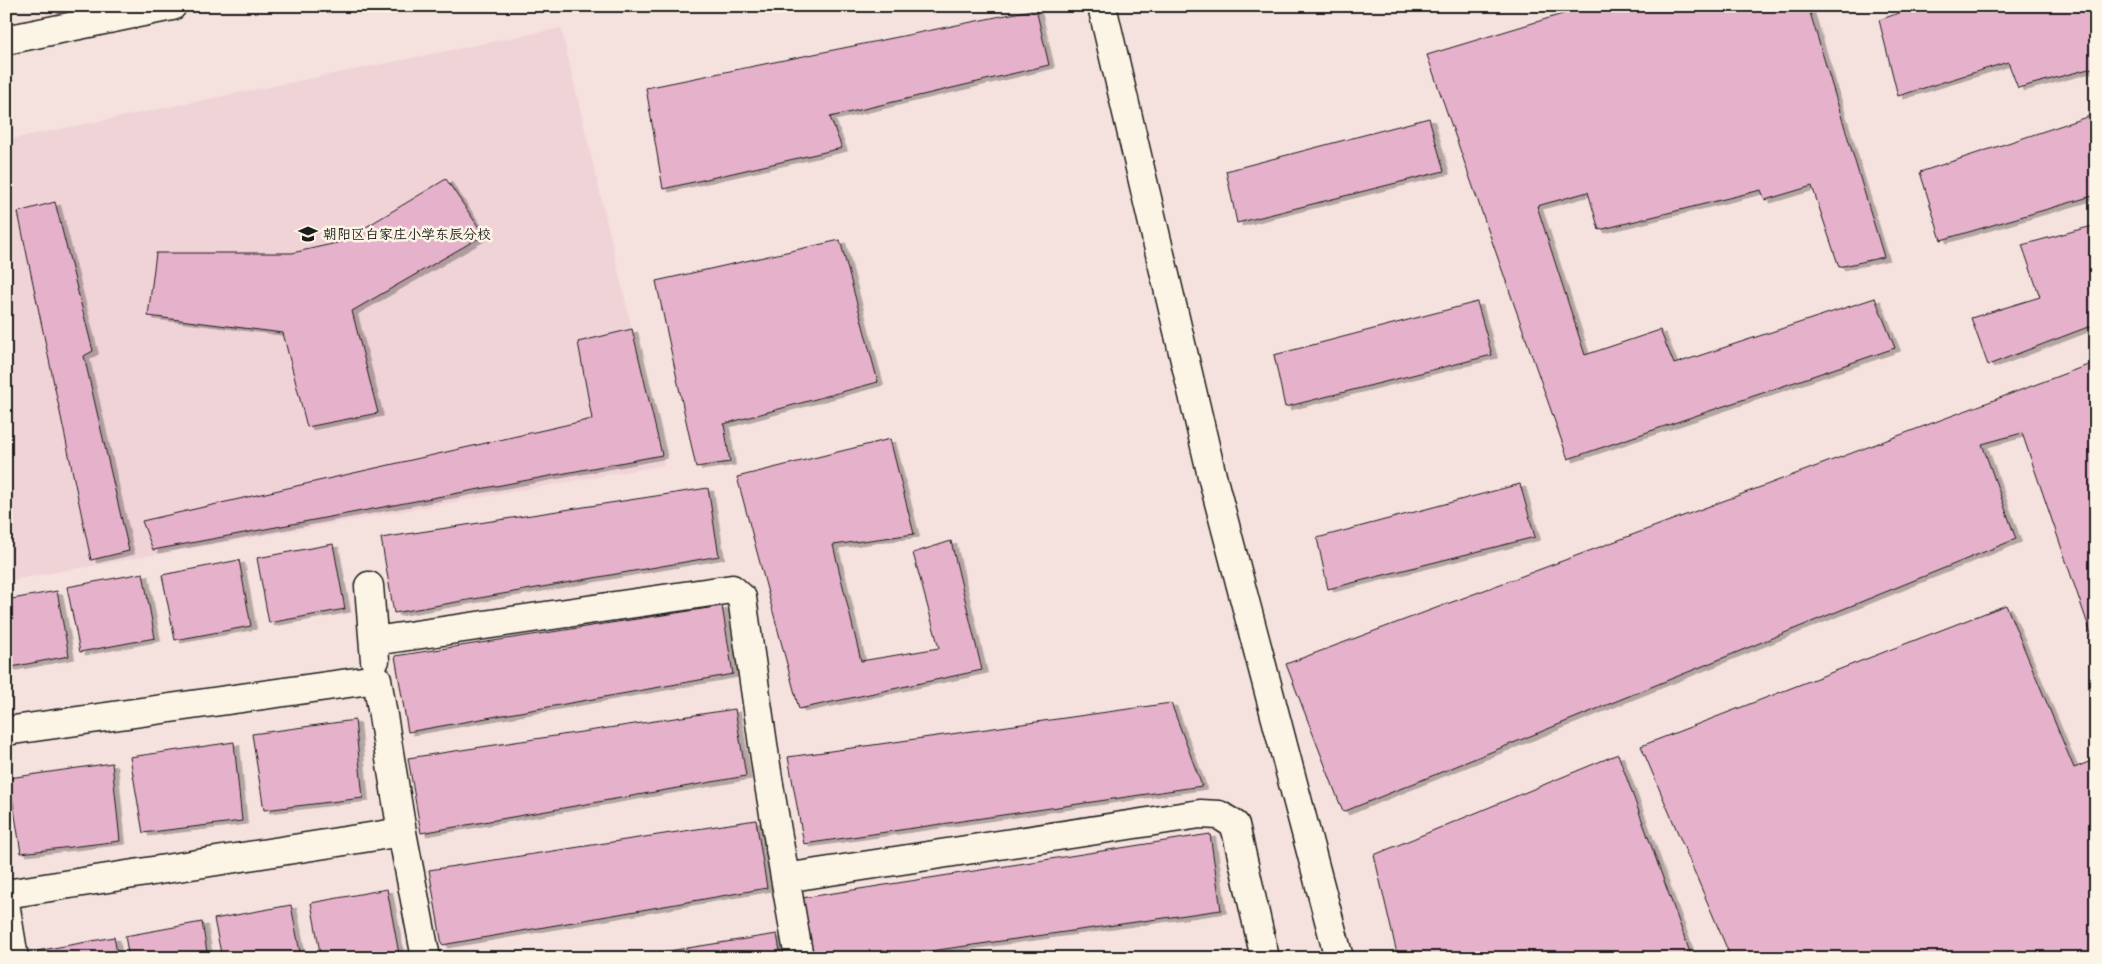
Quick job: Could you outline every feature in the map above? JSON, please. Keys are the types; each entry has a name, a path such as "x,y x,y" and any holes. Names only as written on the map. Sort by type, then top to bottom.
{"street":[{"path":"6,40 172,6"},
{"path":"1102,6 1212,476 1339,958"},
{"path":"370,586 377,679 402,832 426,958"},
{"path":"374,641 732,590 742,598 768,779 799,958"},
{"path":"6,731 377,679"},
{"path":"785,878 1200,814 1219,815 1235,825 1264,958"},
{"path":"6,894 402,832"},
{"path":"6,909 14,958"}],"shaded area":[{"name":"朝阳区白家庄小学东辰分校","path":"561,28 664,465 6,581 6,140"}],"building":[{"path":"1589,6 1808,6 1884,257 1839,267 1812,186 1765,200 1761,190 1599,230 1588,192 1537,206 1585,355 1660,330 1674,364 1875,298 1895,348 1568,459 1427,55"},
{"path":"1919,6 2096,6 2096,67 2018,88 2008,62 1898,96 1879,20"},
{"path":"1036,9 1049,65 830,117 842,148 663,189 646,88"},
{"path":"2096,114 2096,195 1941,240 1920,172"},
{"path":"1429,118 1444,171 1237,223 1226,171"},
{"path":"446,179 484,235 352,311 378,413 307,427 283,333 148,316 156,253 292,253 341,242"},
{"path":"55,202 93,351 84,356 129,551 91,560 18,212"},
{"path":"2096,225 2096,324 1988,365 1971,318 2040,297 2022,245"},
{"path":"840,240 878,382 724,424 730,462 696,467 656,281"},
{"path":"1477,302 1492,355 1285,407 1274,355"},
{"path":"632,329 662,455 153,550 142,521 592,419 578,342"},
{"path":"2096,362 2096,648 2022,433 1982,444 2016,539 1343,812 1286,664"},
{"path":"890,439 914,534 833,545 861,661 939,648 913,553 951,541 982,670 799,709 737,477"},
{"path":"1520,484 1535,537 1328,589 1317,538"},
{"path":"708,488 719,556 394,613 381,538"},
{"path":"333,544 345,609 269,623 257,558"},
{"path":"239,560 251,626 175,640 162,575"},
{"path":"143,573 155,638 80,652 67,587"},
{"path":"57,591 69,656 6,668 6,600"},
{"path":"2006,605 2074,768 2096,759 2096,958 1731,958 1641,746"},
{"path":"722,606 733,674 408,732 395,656"},
{"path":"1171,703 1202,786 804,844 788,757"},
{"path":"735,709 746,776 421,833 408,758"},
{"path":"355,720 363,798 264,810 252,734"},
{"path":"234,742 242,821 143,833 130,757"},
{"path":"1618,754 1692,958 1398,958 1374,855"},
{"path":"112,763 120,841 21,853 9,778"},
{"path":"756,820 767,888 442,945 429,870"},
{"path":"1210,834 1221,910 881,958 812,958 802,898"},
{"path":"387,889 399,954 379,958 321,958 311,903"},
{"path":"291,905 301,958 222,958 214,919"},
{"path":"202,922 208,958 129,958 125,936"},
{"path":"777,934 781,958 624,958"},
{"path":"114,937 118,958 39,958 37,951"}],"place":[{"name":"朝阳区白家庄小学东辰分校","path":"308,234"}]}
